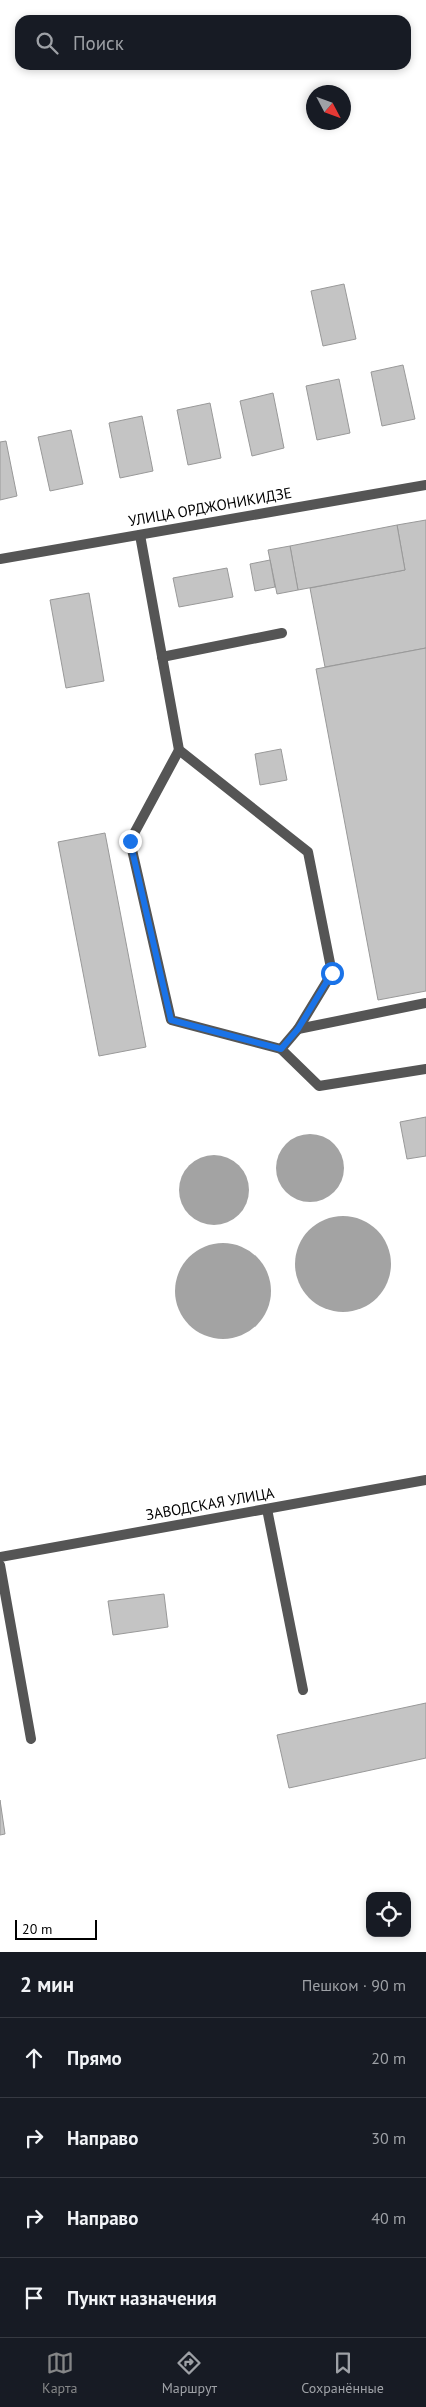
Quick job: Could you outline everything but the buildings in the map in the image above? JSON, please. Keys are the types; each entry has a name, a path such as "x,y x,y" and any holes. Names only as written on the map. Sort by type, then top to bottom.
{"street":[{"name":"УЛИЦА ОРДЖОНИКИДЗЕ","path":"0,559 426,485"},
{"path":"140,535 179,750 130,841 171,1020 281,1049 319,1086 426,1069"},
{"path":"162,657 282,634"},
{"path":"179,750 308,852 332,973 298,1029 281,1049"},
{"path":"298,1029 426,1003"},
{"name":"ЗАВОДСКАЯ УЛИЦА","path":"0,1557 426,1480"},
{"path":"267,1509 303,1690"},
{"path":"0,1565 32,1739"}],"shaded area":[{"path":"310,1134 323,1137 334,1144 341,1155 344,1168 341,1181 334,1192 323,1199 310,1202 297,1199 286,1192 279,1181 276,1168 279,1155 286,1144 297,1137"},
{"path":"221,1155 234,1161 243,1170 247,1176 249,1190 247,1204 239,1215 228,1223 207,1225 200,1223 189,1215 181,1204 179,1183 181,1176 189,1165 200,1157"},
{"path":"343,1216 362,1219 377,1230 388,1245 391,1264 388,1283 377,1298 362,1309 343,1312 324,1309 309,1298 298,1283 295,1264 298,1245 309,1230 324,1219"},
{"path":"223,1243 241,1246 257,1257 268,1273 271,1291 268,1309 257,1325 241,1336 223,1339 205,1336 189,1325 178,1309 175,1291 178,1273 189,1257 205,1246"}],"route":[{"path":"130,841 171,1020 281,1049 298,1029 332,973"}]}
